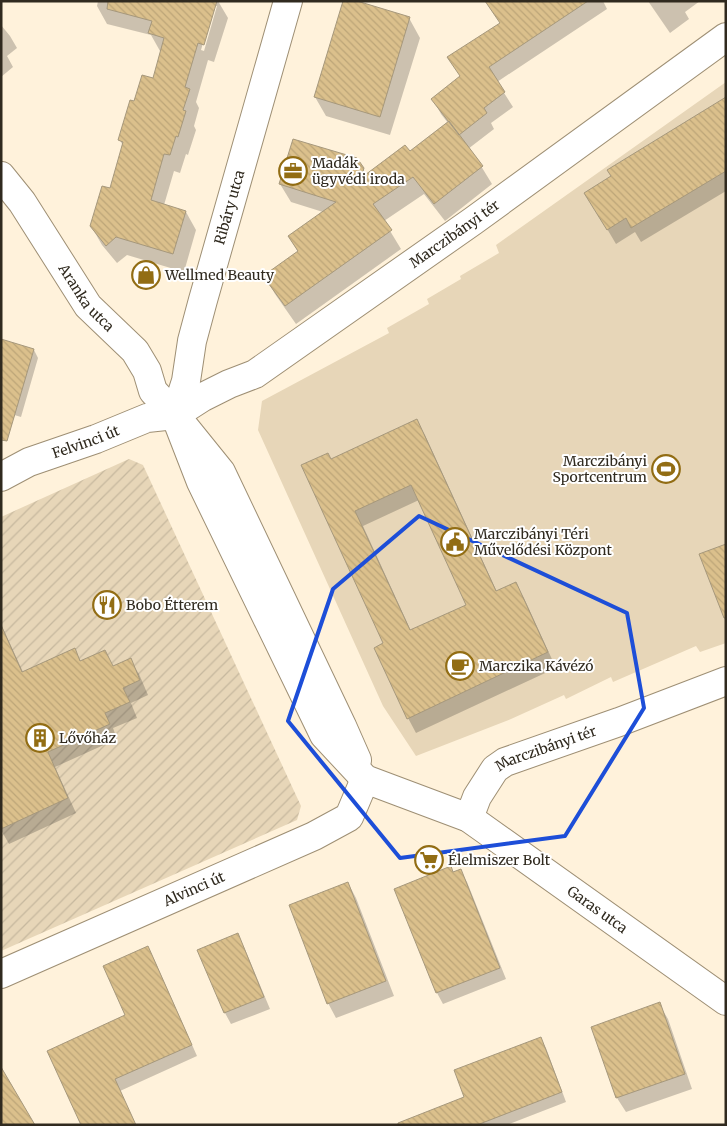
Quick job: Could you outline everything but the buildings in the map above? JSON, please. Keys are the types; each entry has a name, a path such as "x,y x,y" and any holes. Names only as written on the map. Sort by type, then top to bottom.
{"street":[{"name":"Ribáry utca","path":"175,415 186,382 192,341 203,300 288,1"},
{"name":"Marczibányi tér","path":"175,415 203,397 255,374 481,215 726,37"},
{"name":"Aranka utca","path":"1,176 22,202 88,306 135,351 147,372 153,391 175,415"},
{"name":"Felvinci út","path":"1,477 29,462 96,439 147,418 175,415"},
{"path":"175,415 221,472 342,726 365,779 469,818"},
{"name":"Marczibányi tér","path":"469,818 476,797 496,769 505,762 726,682"},
{"name":"Alvinci út","path":"1,974 314,836 349,817 365,779"},
{"name":"Garas utca","path":"469,818 726,1001"}],"highlighted area":[{"path":"419,516 627,613 644,708 565,836 400,858 288,721 333,589"}],"shaded area":[{"path":"726,82 726,643 700,652 696,646 613,682 611,677 566,699 564,695 511,719 416,756 383,706 258,430 262,401 389,333 387,328 429,304 427,299 461,279 460,276 499,253 496,245"},
{"path":"129,459 143,465 301,806 297,820 1,951 1,517"}],"place":[{"name":"Madák ügyvédi iroda","path":"293,171"},
{"name":"Wellmed Beauty","path":"146,275"},
{"name":"Marczibányi Sportcentrum","path":"666,469"},
{"name":"Marczibányi Téri Művelődési Központ","path":"455,542"},
{"name":"Bobo Étterem","path":"107,605"},
{"name":"Marczika Kávézó","path":"460,666"},
{"name":"Lővőház","path":"40,738"},
{"name":"Élelmiszer Bolt","path":"429,860"}]}
